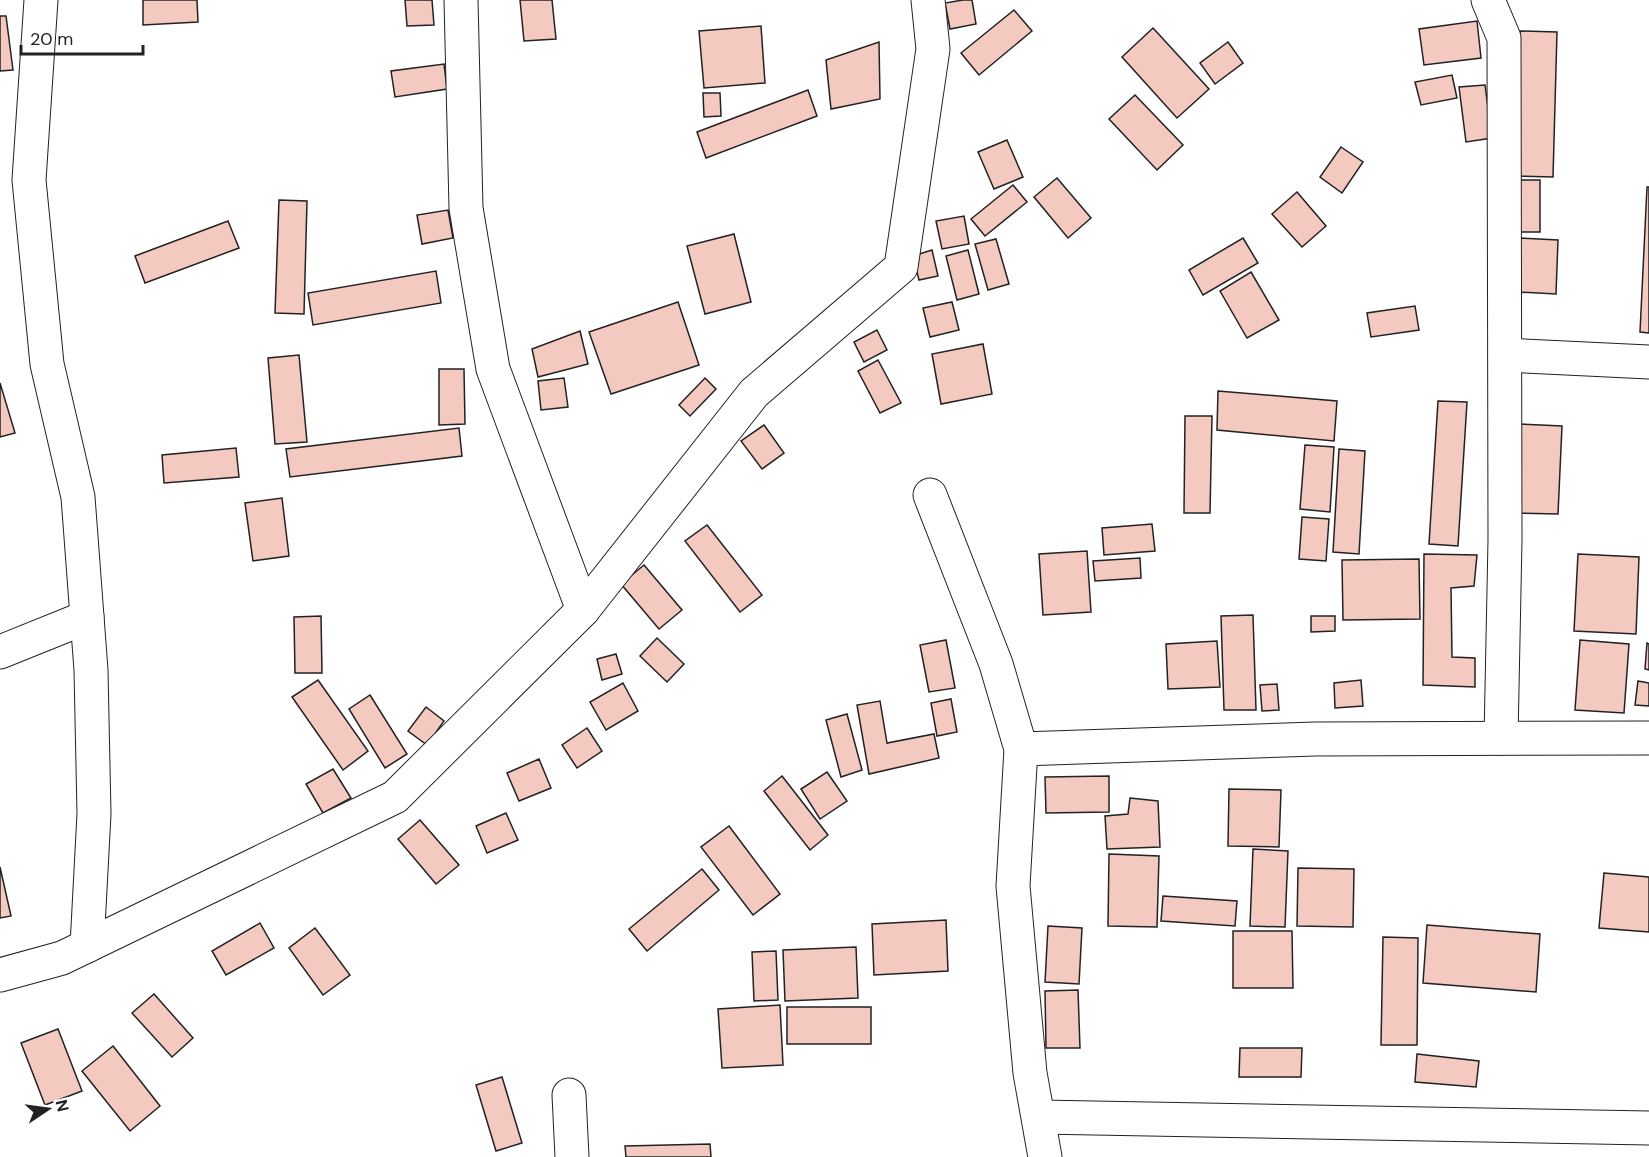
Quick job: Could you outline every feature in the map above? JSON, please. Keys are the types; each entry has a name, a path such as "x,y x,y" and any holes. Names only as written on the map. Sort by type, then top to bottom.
{"street":[{"path":"40,0 29,180 47,364 78,497 87,617 94,814 87,946"},
{"path":"461,0 466,208 493,369 583,610"},
{"path":"0,975 62,958 394,797 583,610 754,393 901,267 933,49 928,0"},
{"path":"1488,0 1504,38 1505,355 1501,738"},
{"path":"1505,355 1649,362"},
{"path":"930,495 996,664 1021,749 1013,886 1030,1073 1045,1157"},
{"path":"0,652 87,617"},
{"path":"1021,749 1316,738 1649,738"},
{"path":"569,1095 572,1157"},
{"path":"1039,1117 1649,1128"}],"building":[{"path":"143,0 197,0 198,22 143,25"},
{"path":"405,0 432,0 434,25 407,26"},
{"path":"520,0 552,0 556,39 524,41"},
{"path":"972,0 976,24 950,29 945,3"},
{"path":"1014,10 1032,31 979,75 961,53"},
{"path":"0,16 6,16 13,70 0,71"},
{"path":"1477,21 1481,58 1424,65 1419,29"},
{"path":"761,26 765,83 704,88 699,31"},
{"path":"1153,28 1209,89 1177,118 1122,57"},
{"path":"1520,31 1557,32 1553,177 1516,176"},
{"path":"879,42 880,99 831,109 826,60"},
{"path":"1228,42 1243,63 1215,84 1200,63"},
{"path":"444,64 447,89 395,97 391,71"},
{"path":"1452,75 1457,98 1421,105 1415,82"},
{"path":"1485,85 1492,138 1466,142 1459,87"},
{"path":"808,90 817,116 706,158 697,132"},
{"path":"703,93 720,93 721,116 704,117"},
{"path":"1135,95 1183,145 1157,170 1109,119"},
{"path":"1007,140 1023,177 994,189 978,152"},
{"path":"1341,147 1363,162 1342,193 1320,177"},
{"path":"1057,178 1091,218 1068,238 1034,197"},
{"path":"1516,180 1540,180 1540,232 1516,232"},
{"path":"1013,185 1027,202 985,236 971,219"},
{"path":"1647,187 1649,187 1649,333 1640,332"},
{"path":"1297,192 1326,226 1302,247 1272,214"},
{"path":"279,200 307,201 304,314 275,313"},
{"path":"448,210 453,238 422,244 417,215"},
{"path":"964,216 969,244 942,249 936,221"},
{"path":"228,221 239,248 145,283 135,256"},
{"path":"734,234 751,302 705,314 687,246"},
{"path":"1243,238 1258,263 1203,295 1189,270"},
{"path":"1519,238 1558,240 1556,294 1517,292"},
{"path":"996,239 1009,284 988,290 975,244"},
{"path":"932,250 938,276 919,280 913,256"},
{"path":"968,250 979,294 957,300 946,256"},
{"path":"436,271 441,303 313,325 308,293"},
{"path":"1251,272 1279,320 1247,338 1220,291"},
{"path":"678,302 699,365 611,394 589,332"},
{"path":"952,302 959,330 930,337 923,308"},
{"path":"1415,306 1419,330 1371,337 1367,313"},
{"path":"877,330 887,350 864,362 854,342"},
{"path":"580,331 588,364 538,377 532,349"},
{"path":"983,344 992,394 941,404 932,354"},
{"path":"299,355 307,442 275,444 268,358"},
{"path":"878,360 901,403 880,413 858,371"},
{"path":"439,369 464,369 465,424 439,425"},
{"path":"564,378 568,407 541,410 538,381"},
{"path":"705,378 716,389 690,416 679,405"},
{"path":"0,383 15,433 0,437"},
{"path":"1218,391 1337,401 1334,441 1217,430"},
{"path":"1438,401 1467,402 1458,546 1429,544"},
{"path":"1185,416 1212,416 1210,513 1184,513"},
{"path":"1520,424 1562,426 1558,514 1516,513"},
{"path":"764,425 784,453 762,469 741,441"},
{"path":"459,428 462,456 290,477 286,449"},
{"path":"1305,445 1334,447 1330,512 1300,509"},
{"path":"236,448 239,477 164,483 162,455"},
{"path":"1339,449 1365,451 1359,554 1333,552"},
{"path":"282,498 289,556 253,561 245,503"},
{"path":"1302,517 1329,519 1326,561 1299,559"},
{"path":"1152,524 1155,551 1104,555 1102,528"},
{"path":"707,525 762,595 740,612 685,541"},
{"path":"1087,551 1091,612 1043,615 1039,554"},
{"path":"1424,554 1477,555 1474,586 1451,588 1452,657 1475,658 1475,687 1423,685"},
{"path":"1578,554 1639,557 1636,634 1574,631"},
{"path":"1140,558 1141,578 1095,581 1093,561"},
{"path":"1419,559 1420,619 1343,620 1342,560"},
{"path":"644,565 682,610 659,629 621,584"},
{"path":"1253,615 1256,710 1224,710 1221,616"},
{"path":"321,616 322,673 295,673 294,617"},
{"path":"1311,616 1335,616 1335,631 1311,632"},
{"path":"657,638 684,664 667,682 640,656"},
{"path":"946,640 955,688 929,692 920,645"},
{"path":"1580,640 1629,644 1624,713 1575,710"},
{"path":"1217,641 1220,687 1168,689 1166,644"},
{"path":"1647,643 1649,644 1649,670 1645,669"},
{"path":"616,654 622,674 602,680 597,659"},
{"path":"318,680 368,751 343,770 292,697"},
{"path":"1361,680 1363,706 1335,708 1334,683"},
{"path":"1638,681 1649,683 1649,706 1635,705"},
{"path":"623,683 638,711 606,730 590,702"},
{"path":"1277,684 1279,710 1262,711 1260,685"},
{"path":"370,695 407,754 385,768 349,709"},
{"path":"951,699 957,732 937,736 931,703"},
{"path":"880,701 887,743 934,734 939,758 869,774 857,705"},
{"path":"426,707 444,721 427,745 408,731"},
{"path":"847,714 862,770 841,777 826,720"},
{"path":"587,728 602,751 577,768 562,745"},
{"path":"539,759 551,788 519,801 507,773"},
{"path":"333,769 351,798 323,813 306,784"},
{"path":"827,772 847,801 820,819 801,789"},
{"path":"782,776 828,835 810,850 764,791"},
{"path":"1109,776 1109,812 1046,813 1045,777"},
{"path":"1229,789 1281,790 1279,847 1228,846"},
{"path":"1130,798 1158,801 1160,847 1107,849 1105,816 1128,814"},
{"path":"506,813 518,840 487,853 476,826"},
{"path":"420,820 459,865 436,884 398,839"},
{"path":"729,826 780,894 753,915 701,847"},
{"path":"1253,849 1288,851 1285,927 1250,926"},
{"path":"1109,854 1159,856 1157,927 1108,926"},
{"path":"0,867 11,916 0,918"},
{"path":"1298,868 1354,869 1353,927 1297,926"},
{"path":"702,869 719,890 647,951 629,929"},
{"path":"1604,873 1649,877 1649,932 1599,928"},
{"path":"1163,896 1237,901 1235,926 1161,921"},
{"path":"946,920 948,971 874,975 872,924"},
{"path":"260,923 274,948 226,975 212,951"},
{"path":"1427,925 1540,934 1536,992 1423,983"},
{"path":"1048,926 1082,928 1079,984 1045,982"},
{"path":"315,928 350,975 323,995 289,948"},
{"path":"1233,931 1292,931 1293,988 1233,988"},
{"path":"1383,937 1418,938 1417,1045 1381,1045"},
{"path":"856,947 858,998 785,1001 783,950"},
{"path":"776,951 778,1000 754,1001 752,952"},
{"path":"1078,990 1080,1048 1046,1048 1045,991"},
{"path":"154,994 193,1038 172,1057 132,1013"},
{"path":"780,1005 783,1065 722,1068 718,1009"},
{"path":"787,1007 871,1007 871,1044 787,1044"},
{"path":"58,1029 82,1091 45,1105 21,1043"},
{"path":"113,1046 160,1106 130,1131 82,1071"},
{"path":"1240,1048 1302,1048 1301,1077 1239,1077"},
{"path":"1417,1054 1479,1061 1476,1087 1415,1082"},
{"path":"502,1077 522,1143 496,1151 476,1085"},
{"path":"710,1144 711,1157 626,1157 625,1146"}]}
